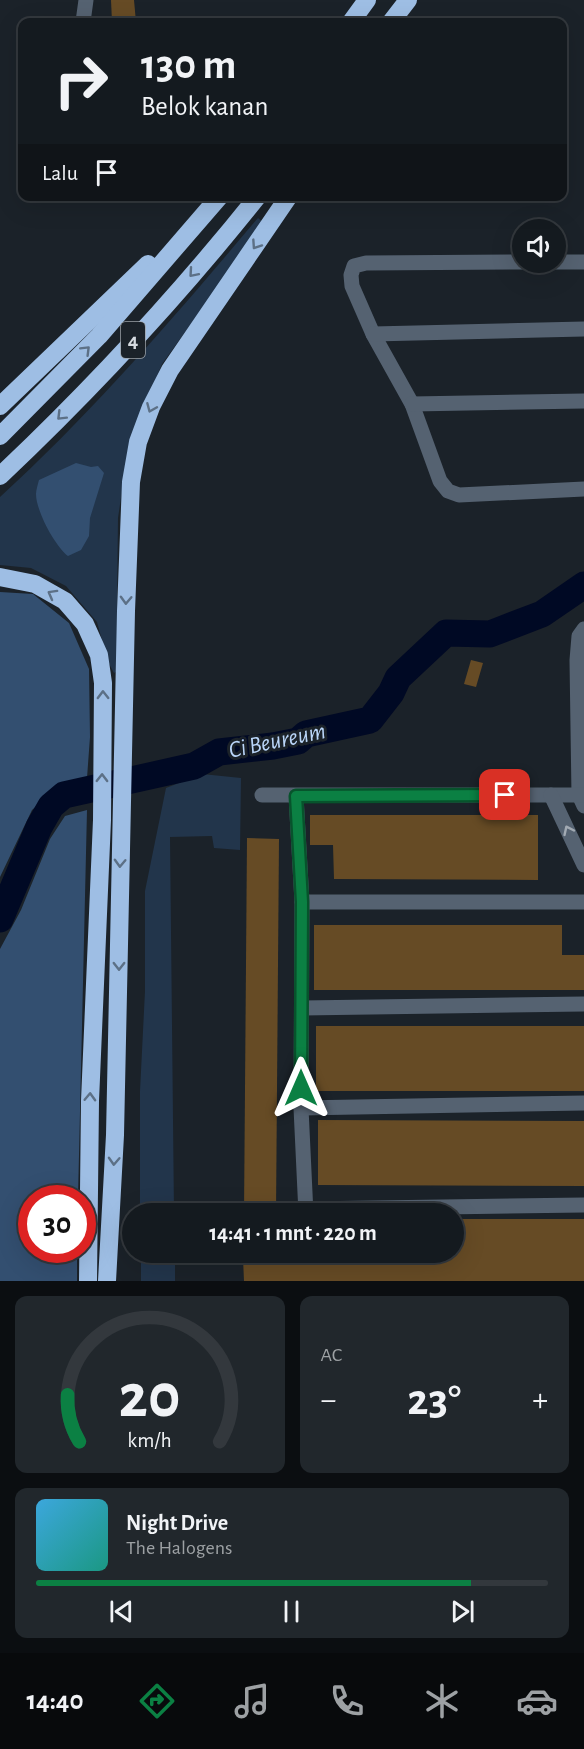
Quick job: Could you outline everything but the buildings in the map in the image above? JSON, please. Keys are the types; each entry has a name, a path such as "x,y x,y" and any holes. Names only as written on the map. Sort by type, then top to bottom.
{"highway":[{"path":"354,18 367,0"},
{"path":"394,18 410,0"},
{"path":"401,18 410,0"},
{"path":"0,406 214,201"},
{"name":"4","path":"0,436 99,336 215,201"},
{"name":"4","path":"0,476 86,391 160,311 254,201"},
{"path":"107,1281 115,1135 131,482 138,442 151,407 170,370 286,201"},
{"path":"0,577 35,584 65,601 85,624 99,655 103,683 102,820 90,1101 88,1281"}],"street":[{"path":"84,18 86,0"},
{"path":"512,262 366,263 354,266 351,274 352,286 374,334 412,404 440,482 448,491 459,495 584,489"},
{"path":"566,262 584,262"},
{"path":"374,334 584,329"},
{"path":"412,404 584,401"},
{"path":"262,795 551,795 582,798 578,648 579,636 584,629"},
{"path":"551,795 584,865"},
{"path":"296,796 302,902 301,1108 306,1203"},
{"path":"302,902 584,902"},
{"path":"302,1008 584,1004"},
{"path":"301,1108 584,1103"},
{"path":"464,1208 584,1205"}],"shaded area":[{"path":"258,218 265,224 162,364 129,444 118,518 117,606 120,670 114,673 108,662 97,622 66,586 31,568 0,565 0,497 101,397"},
{"path":"76,463 91,467 98,466 104,473 90,518 89,536 81,550 68,556 47,528 39,509 36,492 39,480"},
{"path":"0,592 33,594 69,623 89,669 90,737 87,778 64,782 32,810 0,877"},
{"path":"202,774 241,778 240,850 214,848 212,836 170,837 174,1203 140,1203 145,891 166,788"},
{"path":"87,810 78,1185 18,1185 18,1263 77,1263 77,1281 0,1281 0,949 21,910 50,839 65,816"},
{"path":"141,1263 175,1263 175,1281 141,1281"}],"waterway":[{"name":"Ci Beureum","path":"0,919 39,827 51,806 64,795 194,766 219,752 298,741 306,734 370,720 391,693 398,678 446,633 490,634 542,614 584,585"}],"route":[{"path":"301,1088 302,902 296,796 505,795"}]}
